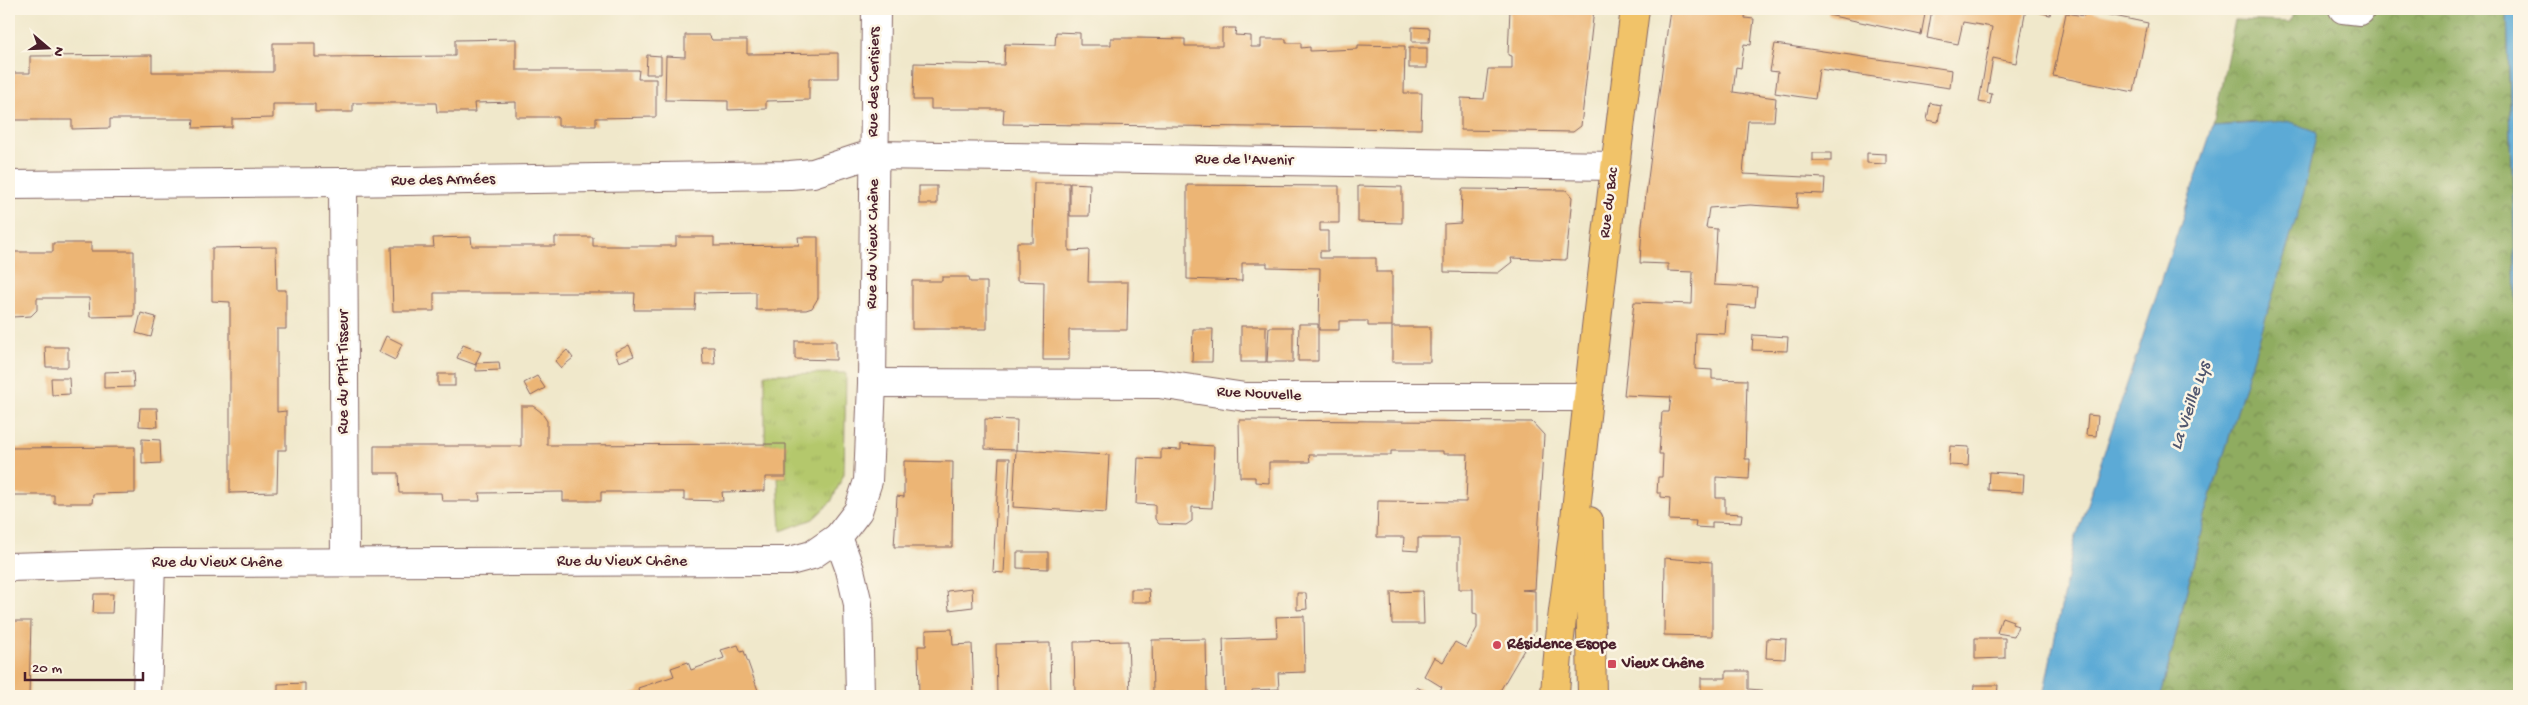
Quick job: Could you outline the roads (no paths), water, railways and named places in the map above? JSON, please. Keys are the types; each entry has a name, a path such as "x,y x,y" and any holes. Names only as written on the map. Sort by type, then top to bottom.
{"main road":[{"name":"Rue du Bac","path":"1555,696 1558,648 1573,541 1614,166 1635,9"},
{"name":"Rue du Bac","path":"1588,398 1592,696"}],"street":[{"name":"Rue des Cerisiers","path":"875,156 876,9"},
{"name":"Rue de l'Avenir","path":"875,156 1614,166"},
{"name":"Rue des Armées","path":"9,185 790,175 814,173 862,157 875,156"},
{"name":"Rue du Vieux Chêne","path":"9,567 151,563 790,561 812,555 838,537 858,511 868,480 872,383 875,156"},
{"name":"Rue du P'Tit Tisseur","path":"343,182 345,562"},
{"name":"Rue Nouvelle","path":"872,383 1159,384 1245,397 1588,398"},
{"path":"838,537 850,570 858,604 860,696"},
{"path":"147,696 151,563"}],"water":[{"path":"2507,9 2519,9 2519,388"},
{"name":"La Vieille Lys","path":"2287,121 2317,132 2303,196 2205,516 2161,696 2043,696 2074,543 2213,126"}],"place":[{"name":"Résidence Esope","path":"1497,645"},
{"name":"Vieux Chêne","path":"1612,664"}]}
